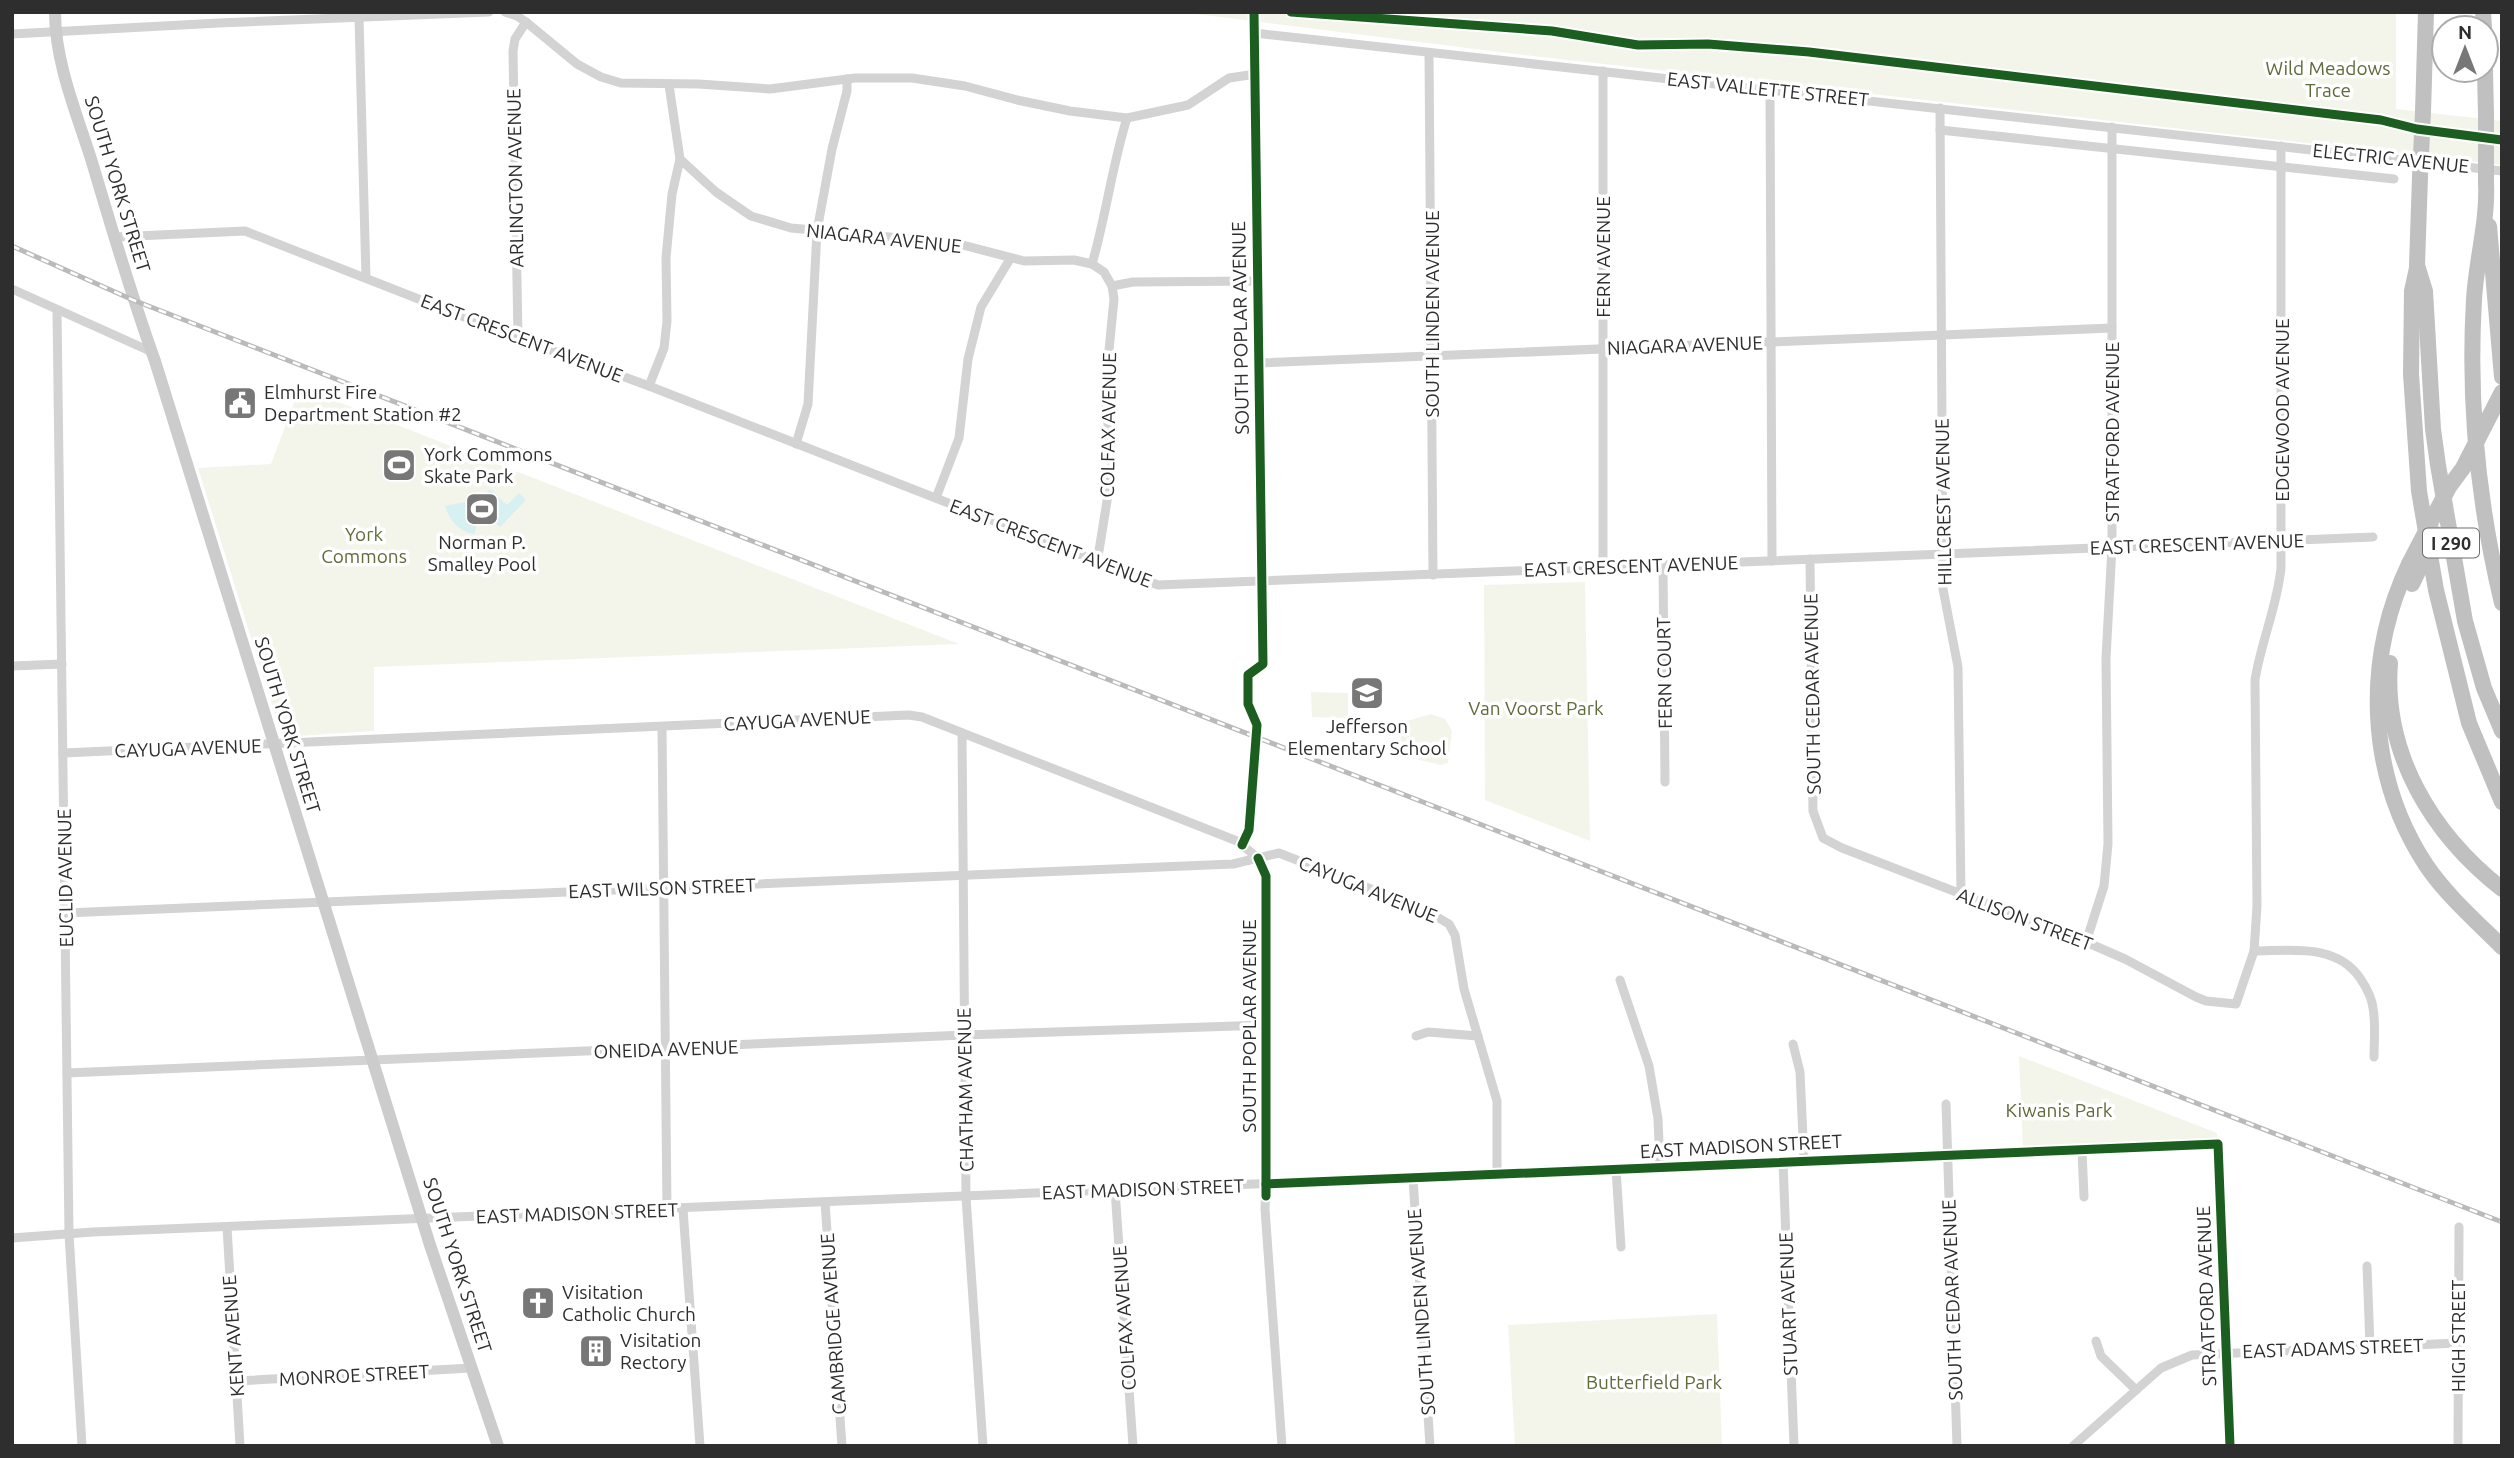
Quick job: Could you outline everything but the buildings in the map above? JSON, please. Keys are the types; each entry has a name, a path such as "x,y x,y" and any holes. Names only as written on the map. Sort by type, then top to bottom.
{"highway":[{"name":"I 290","path":"2426,12 2417,265 2425,291 2433,429 2465,621 2484,688 2502,731"},
{"name":"I 290","path":"2485,84 2486,188 2474,297 2471,366 2480,492 2502,603"},
{"path":"2486,188 2502,377"},
{"path":"2417,265 2412,291 2411,374 2421,504 2436,590 2469,723 2502,802"},
{"path":"2502,392 2409,565 2390,613 2377,683 2377,726 2388,781 2411,839 2446,891 2502,947"},
{"path":"2463,468 2458,488 2400,613 2391,651 2389,709 2403,761 2417,792 2431,813 2476,865 2502,889"}],"main road":[{"name":"SOUTH YORK STREET","path":"55,12 55,32 69,89 133,300 152,352 422,1219 498,1446"}],"street":[{"path":"12,34 219,17 359,18 384,14 489,12"},
{"path":"505,12 526,22 577,64 592,73 621,83 770,89 884,77 938,81 1044,107 1127,118 1188,105 1229,78 1256,74"},
{"path":"1254,12 1254,33"},
{"path":"359,18 366,278"},
{"name":"ARLINGTON AVENUE","path":"518,338 513,51 515,39 526,22"},
{"name":"EAST VALLETTE STREET","path":"1254,33 2281,146"},
{"name":"SOUTH POPLAR AVENUE","path":"1254,33 1263,664"},
{"name":"SOUTH LINDEN AVENUE","path":"1429,53 1433,575"},
{"name":"FERN AVENUE","path":"1602,568 1603,71"},
{"path":"796,444 808,404 817,231 832,149 847,91 847,79"},
{"path":"649,386 664,348 667,321 666,258 672,194 680,159 668,85"},
{"path":"1770,90 1772,561"},
{"name":"HILLCREST AVENUE","path":"1940,107 1942,554 1943,589 1958,667 1961,894"},
{"path":"1127,118 1114,162 1101,233 1091,264 1104,272 1112,286 1133,282 1256,281"},
{"name":"STRATFORD AVENUE","path":"2086,943 2099,908 2108,854 2106,658 2112,547 2112,127"},
{"path":"1940,130 2394,179"},
{"name":"EDGEWOOD AVENUE","path":"2236,1004 2254,951 2257,906 2255,680 2261,649 2279,590 2282,541 2281,146"},
{"name":"ELECTRIC AVENUE","path":"2281,146 2502,171"},
{"name":"NIAGARA AVENUE","path":"680,159 716,192 751,216 782,226 931,239 980,249 1010,259 1041,262 1074,260 1091,264"},
{"name":"EAST CRESCENT AVENUE","path":"115,237 240,230 1158,585 2373,537"},
{"path":"936,498 959,438 968,359 981,307 1010,259"},
{"name":"COLFAX AVENUE","path":"1097,563 1112,470 1105,391 1114,299 1112,286"},
{"path":"12,289 152,352"},
{"name":"EUCLID AVENUE","path":"57,310 69,1234 82,1446"},
{"name":"NIAGARA AVENUE","path":"1259,363 2112,328"},
{"name":"SOUTH CEDAR AVENUE","path":"1810,559 1813,811 1818,828"},
{"name":"FERN COURT","path":"1662,565 1665,782"},
{"path":"12,666 62,664"},
{"name":"CAYUGA AVENUE","path":"63,753 909,715 922,717 1237,841 1258,858 1279,853 1439,916 1449,924 1455,934 1464,989 1498,1105 1497,1175"},
{"path":"662,727 667,1209"},
{"name":"CHATHAM AVENUE","path":"962,733 966,1197 983,1446"},
{"name":"ALLISON STREET","path":"1818,828 1823,838 1842,848 2125,959 2206,1001 2236,1004"},
{"name":"SOUTH POPLAR AVENUE","path":"1258,858 1266,876 1265,1209 1282,1446"},
{"name":"EAST WILSON STREET","path":"65,914 1233,863 1258,858"},
{"path":"2254,951 2319,952 2353,968 2367,988 2372,1001 2374,1057"},
{"path":"1620,980 1649,1066 1658,1119 1660,1167"},
{"name":"ONEIDA AVENUE","path":"67,1073 1266,1025"},
{"path":"1416,1036 1428,1032 1478,1036"},
{"path":"1794,1044 1800,1072 1804,1160"},
{"name":"SOUTH CEDAR AVENUE","path":"1945,1104 1957,1446"},
{"name":"STRATFORD AVENUE","path":"2218,1144 2230,1446"},
{"name":"EAST MADISON STREET","path":"12,1238 2218,1144"},
{"path":"2082,1150 2084,1196"},
{"name":"STUART AVENUE","path":"1783,1162 1794,1446"},
{"path":"1616,1170 1621,1247"},
{"name":"SOUTH LINDEN AVENUE","path":"1413,1178 1430,1446"},
{"name":"COLFAX AVENUE","path":"1115,1190 1133,1446"},
{"name":"CAMBRIDGE AVENUE","path":"825,1202 842,1446"},
{"path":"683,1209 700,1446"},
{"name":"KENT AVENUE","path":"227,1227 240,1446"},
{"name":"HIGH STREET","path":"2458,1446 2459,1227"},
{"path":"2367,1266 2370,1346"},
{"path":"2096,1341 2101,1356 2136,1390"},
{"name":"EAST ADAMS STREET","path":"2075,1445 2161,1368 2180,1358 2226,1352 2458,1343"},
{"name":"MONROE STREET","path":"236,1381 471,1368"}],"green space":[{"name":"Wild Meadows Trace","path":"1180,12 2396,12 2396,109 2502,121 2502,165 1507,53"},
{"name":"York Commons","path":"300,387 959,644 374,667 374,731 282,737 198,468 271,464"},
{"name":"Van Voorst Park","path":"1585,582 1590,841 1485,800 1484,585"},
{"path":"1311,692 1348,693 1348,718 1312,717"},
{"path":"1431,714 1445,719 1452,731 1448,763 1441,765 1407,757 1399,746 1404,722"},
{"name":"Kiwanis Park","path":"2019,1056 2217,1133 2218,1141 2023,1147"},
{"name":"Butterfield Park","path":"1717,1314 1722,1446 1515,1446 1508,1325"}],"water":[{"name":"Norman P. Smalley Pool","path":"490,489 507,505 519,493 526,500 500,527 488,516 477,518 475,534 456,525 445,506 480,499"}],"railway":[{"path":"12,246 133,300 2502,1222"}],"cycle path":[{"path":"1242,845 1249,830 1257,725 1248,704 1248,675 1263,664 1254,12"},
{"path":"1291,12 1552,31 1638,45 1708,44 1809,52 2381,120 2417,129 2502,140"},
{"path":"1258,858 1266,876 1266,1196"},
{"path":"1266,1184 2218,1144 2230,1446"}],"place":[{"name":"Elmhurst Fire Department Station #2","path":"240,403"},
{"name":"York Commons Skate Park","path":"399,465"},
{"name":"Norman P. Smalley Pool","path":"482,509"},
{"name":"Jefferson Elementary School","path":"1367,693"},
{"name":"Visitation Catholic Church","path":"538,1303"},
{"name":"Visitation Rectory","path":"596,1351"}]}
